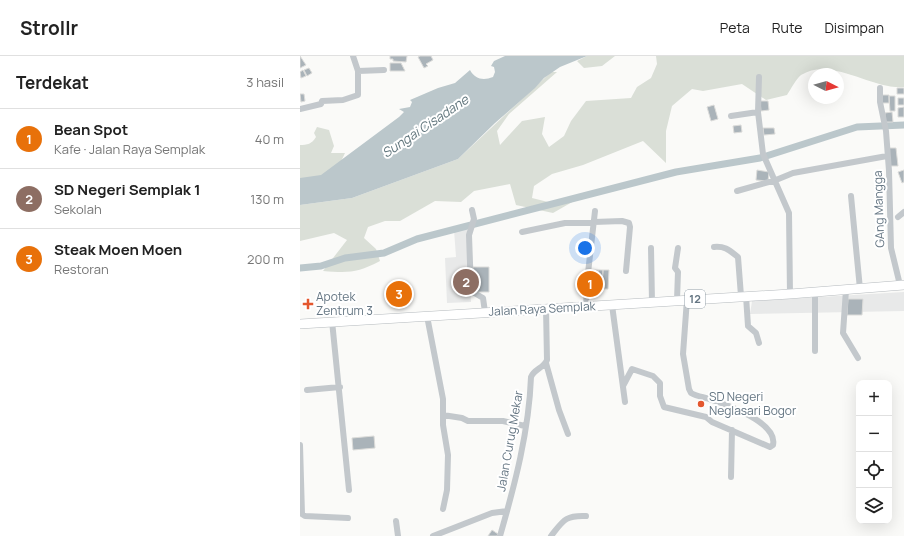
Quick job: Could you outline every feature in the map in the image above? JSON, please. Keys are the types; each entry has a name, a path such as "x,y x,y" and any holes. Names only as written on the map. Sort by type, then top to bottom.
{"main road":[{"name":"Jalan Raya Semplak","path":"300,324 790,294 902,285"}],"street":[{"path":"300,109 320,104 322,101 343,100 356,96 359,92 358,71 353,56"},
{"path":"358,71 384,70"},
{"path":"759,77 758,112 765,156 789,213 790,294"},
{"name":"GAng Mangga","path":"880,88 880,102 886,131 890,248 902,285"},
{"path":"730,116 758,112"},
{"path":"737,191 776,180 793,173 887,156"},
{"path":"851,196 860,289"},
{"path":"472,210 474,220 469,235 471,291 483,298 485,312"},
{"path":"586,306 587,282 595,211"},
{"path":"898,217 904,212"},
{"path":"522,232 565,223 622,221 629,223 630,227 626,271"},
{"path":"714,248 722,247 728,249 738,257 748,326 756,333 759,343"},
{"path":"651,248 652,302"},
{"path":"677,300 678,272 675,268 678,248"},
{"path":"846,290 843,333 858,358"},
{"path":"815,292 815,351"},
{"path":"623,386 632,369 653,376 660,383 660,396 664,407 699,415 770,447 774,444 768,430 753,416 695,395 689,389 683,354 687,300"},
{"path":"612,305 625,402"},
{"path":"546,308 546,362 559,410 568,434"},
{"path":"426,316 443,399 443,425 448,455 448,475 443,509"},
{"path":"332,321 350,490"},
{"name":"Jalan Curug Mekar","path":"500,536 516,475 530,405 531,377 533,373 546,362"},
{"path":"307,390 340,387"},
{"path":"443,415 462,418 468,421 503,421 525,426"},
{"path":"731,477 732,430"},
{"path":"300,445 302,514 305,516 348,518"},
{"path":"432,536 492,512 507,511"},
{"path":"551,536 563,521 570,516 586,516"},
{"path":"396,521 398,536"}],"shaded area":[{"path":"587,56 615,56 602,66 584,68 577,61"},
{"path":"656,56 904,56 904,87 892,87 879,84 844,73 844,68 808,68 808,72 801,75 787,95 766,100 742,84 703,91 692,89 672,106 666,131 666,163 643,141 583,165 552,174 534,186 532,198 548,202 581,197 553,213 516,205 510,184 474,191 461,202 435,201 400,221 385,221 368,227 364,238 376,249 380,261 365,268 353,271 323,271 347,240 334,233 300,241 300,205 352,198 458,159 551,72 557,72 509,114 497,131 500,145 522,121 545,117 542,134 549,147 564,136 571,121 586,101 631,98 637,87 651,78 657,64"},
{"path":"317,127 329,130 334,146 331,153 345,153 334,176 300,182 300,145 311,143 313,141 316,137 314,133"},
{"path":"467,229 471,302 447,303 445,258 456,257 454,230"},
{"path":"904,292 904,311 750,314 752,301"}],"water":[{"name":"Sungai Cisadane","path":"505,56 587,56 560,67 544,78 458,159 352,198 300,205 300,178 321,175 399,117 404,112 399,109 410,107 412,102 410,100 438,88 455,83 470,70 474,75 483,79 493,77 495,72 494,67 491,66 494,61"}],"building":[{"path":"300,56 306,65 300,68"},
{"path":"390,56 407,56 406,62 393,61 393,59 390,59"},
{"path":"431,56 433,60 426,64 428,66 424,68 418,57"},
{"path":"390,63 401,63 405,71 390,71"},
{"path":"309,68 312,73 307,76 304,70"},
{"path":"303,70 306,76 301,78 300,72"},
{"path":"897,88 904,88 904,94 897,94"},
{"path":"300,94 304,94 305,101 301,102"},
{"path":"880,95 889,95 889,103 880,103"},
{"path":"889,96 895,96 895,111 890,111"},
{"path":"898,98 904,98 904,105 898,105"},
{"path":"760,101 768,101 769,110 761,111"},
{"path":"714,105 718,119 711,121 707,107"},
{"path":"904,107 904,117 898,117 898,108"},
{"path":"892,112 893,122 885,122 885,113"},
{"path":"741,125 742,132 734,133 733,126"},
{"path":"763,128 774,128 775,134 764,135"},
{"path":"889,148 896,148 898,166 890,166"},
{"path":"757,170 769,172 768,181 756,180"},
{"path":"904,170 904,182 902,183 898,172"},
{"path":"473,267 489,267 489,292 473,292"},
{"path":"588,269 593,270 592,288 587,288"},
{"path":"593,270 598,270 597,289 592,288"},
{"path":"598,270 603,270 602,289 597,289"},
{"path":"603,270 609,270 608,289 602,289"},
{"path":"848,299 863,299 862,315 847,315"},
{"path":"374,436 375,448 353,450 352,438"},
{"path":"492,530 498,534 497,536 488,536"}],"waterway":[{"path":"300,268 321,266 345,258 384,253 417,239 676,172 760,158 857,127 904,125"}],"place":[{"name":"SD Negeri Semplak 1","path":"466,282"},
{"name":"Bean Spot","path":"590,284"},
{"name":"Steak Moen Moen","path":"399,294"},
{"name":"Apotek Zentrum 3","path":"308,304"},
{"name":"SD Negeri Neglasari Bogor","path":"701,404"}]}
